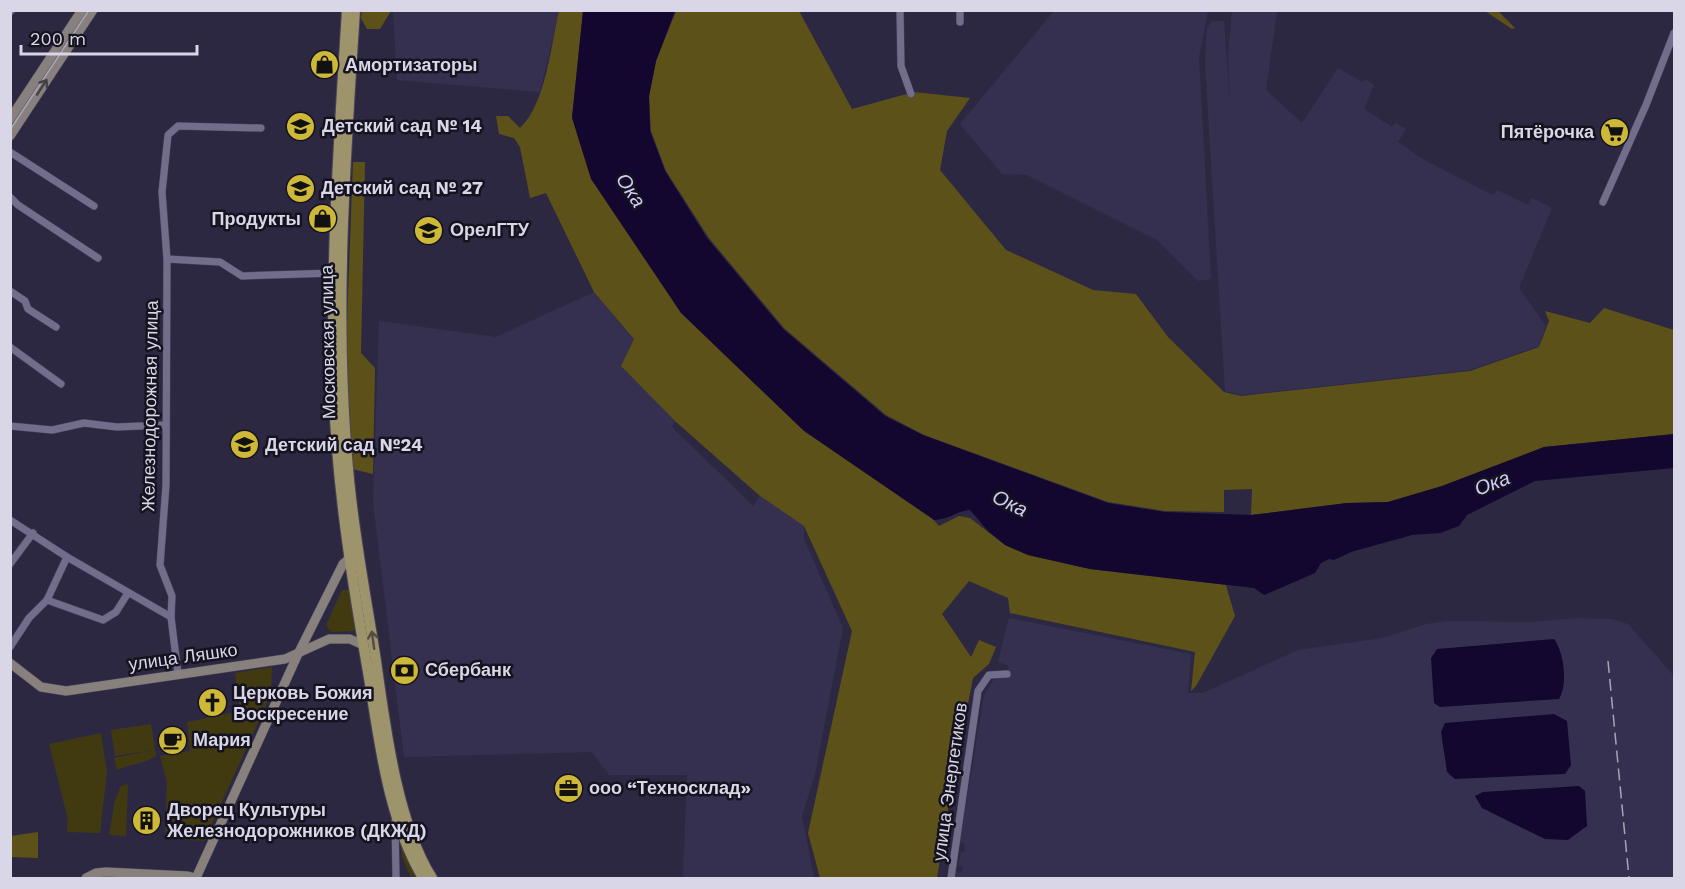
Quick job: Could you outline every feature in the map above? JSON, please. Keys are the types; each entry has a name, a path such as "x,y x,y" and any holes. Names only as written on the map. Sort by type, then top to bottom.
{"main road":[{"name":"Московская улица","path":"347,10 341,206 343,385 354,554 363,645 384,769 414,861 423,879"},
{"name":"Московская улица","path":"355,10 335,273 334,405 338,469 393,767 418,849 432,879"}],"street":[{"path":"10,119 79,14 93,10"},
{"path":"900,10 901,66 911,94"},
{"path":"960,10 960,22"},
{"path":"10,136 79,14"},
{"path":"1602,202 1646,105 1674,33"},
{"name":"Железнодорожная улица","path":"178,674 171,617 172,596 160,565 166,484 167,259 162,192 168,135 178,126 261,128"},
{"path":"10,152 94,206"},
{"path":"10,197 18,205 98,258"},
{"path":"167,259 220,262 242,276 335,273"},
{"path":"10,291 25,301 28,309 56,327"},
{"path":"10,347 61,384"},
{"path":"10,426 52,430 84,423 117,427 165,425"},
{"path":"10,520 67,557 171,617"},
{"path":"10,564 33,533"},
{"path":"86,879 96,873 106,872 188,876 196,879 298,654 354,554"},
{"path":"10,647 29,618 47,600 67,557"},
{"path":"47,600 103,620 116,612 128,593"},
{"name":"улица Ляшко","path":"10,663 41,687 54,691 285,659 329,639 350,639 363,645"},
{"name":"улица Энергетиков","path":"951,879 978,691 989,675 1007,674"},
{"path":"395,807 396,879"}],"shaded area":[{"path":"362,10 391,11 380,29 367,29 361,18"},
{"path":"393,11 559,11 540,92 397,80"},
{"path":"559,11 583,11 572,117 939,526 959,516 970,518 1005,545 1028,555 1090,569 1226,585 1235,616 1191,691 1195,652 1010,613 1008,598 969,581 942,614 971,657 979,640 996,647 989,664 973,678 951,790 937,878 820,878 808,833 852,631 804,526 760,496 675,421 621,366 634,339 594,292 546,193 530,198 520,147 514,138 499,134 496,116 508,116 520,128 536,104 546,73"},
{"path":"676,11 799,11 852,109 914,92 970,98 947,131 940,170 1006,250 1093,290 1136,294 1168,337 1224,392 1241,396 1470,371 1539,347 1549,321 1545,311 1590,323 1604,308 1674,330 1674,434 1544,447 1442,486 1388,502 1347,503 1251,515 1252,489 1224,490 1224,512 1165,511 1108,502 924,435 886,415 784,328 709,238 666,171 651,131 649,97 656,61"},
{"path":"1054,11 1208,11 1199,57 1211,279 1198,281 1157,240 1027,175 1002,174 960,124"},
{"path":"1232,11 1277,11 1266,90 1302,123 1338,68 1362,82 1365,79 1374,85 1364,109 1392,127 1396,123 1406,129 1398,142 1426,161 1493,195 1497,190 1528,205 1532,198 1552,208 1519,288 1546,326 1539,346 1470,370 1242,395 1225,391 1205,64 1207,28 1212,21 1224,21 1230,106 1228,56"},
{"path":"1485,11 1498,11 1515,28 1512,29"},
{"path":"353,162 365,162 361,353 375,368 373,474 352,469 346,350"},
{"path":"594,292 634,339 621,366 675,421 672,427 753,506 760,496 804,526 804,539 843,628 815,774 802,816 814,878 683,878 687,775 609,775 592,752 404,757 373,502 379,321 496,337"},
{"path":"342,590 350,590 355,631 331,632 326,625"},
{"path":"1009,618 1191,654 1188,693 1203,693 1298,650 1383,638 1426,624 1448,621 1533,622 1576,618 1612,619 1628,624 1674,676 1674,878 955,878 956,872 961,873 963,867 958,866 965,844 960,841 984,695 994,679 1006,678 1009,666 998,662"},
{"path":"272,667 271,694 204,841 165,838 167,782 160,756 190,751 187,722 240,711 235,673"},
{"path":"151,724 156,756 117,770 114,758 153,750 115,756 111,730"},
{"path":"101,733 107,772 100,833 67,832 68,820 49,744"},
{"path":"128,784 126,836 109,835 115,800 121,786"},
{"path":"38,832 38,858 11,857 11,836"},
{"path":"399,833 418,878 411,878 402,857"}],"water":[{"name":"Ока","path":"583,11 675,11 656,61 649,96 650,131 665,171 707,238 783,329 885,416 923,435 1108,503 1165,512 1251,515 1347,503 1388,502 1442,486 1544,447 1674,434 1674,468 1535,481 1467,515 1459,526 1440,533 1412,535 1351,552 1334,560 1329,559 1321,563 1315,573 1264,595 1254,588 1090,569 1028,555 1005,545 988,531 970,510 934,520 804,431 681,313 591,179 572,118"},
{"path":"1554,639 1564,669 1562,693 1559,699 1440,707 1434,703 1431,658 1437,649"},
{"path":"1554,714 1567,721 1571,765 1565,774 1455,779 1447,772 1441,732 1445,723"},
{"path":"1579,786 1585,791 1587,826 1568,840 1545,839 1482,808 1475,796 1483,792"}],"tram line":[{"path":"10,130 89,10"}],"railway":[{"path":"1608,661 1629,878"}],"place":[{"name":"Амортизаторы","path":"324,65"},
{"name":"Детский сад № 14","path":"301,126"},
{"name":"Пятёрочка","path":"1615,132"},
{"name":"Детский сад № 27","path":"300,188"},
{"name":"Продукты","path":"322,219"},
{"name":"ОрелГТУ","path":"429,230"},
{"name":"Детский сад №24","path":"244,445"},
{"name":"Сбербанк","path":"404,670"},
{"name":"Церковь Божия Воскресение","path":"212,703"},
{"name":"Мария","path":"172,740"},
{"name":"ооо “Техносклад»","path":"568,788"},
{"name":"Дворец Культуры Железнодорожников (ДКЖД)","path":"146,820"}]}
